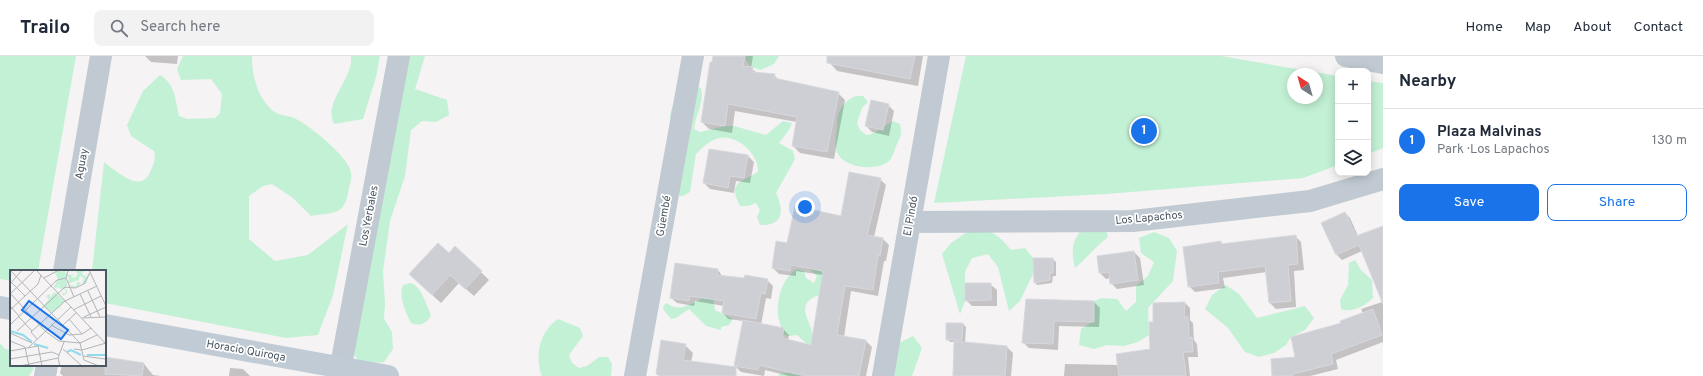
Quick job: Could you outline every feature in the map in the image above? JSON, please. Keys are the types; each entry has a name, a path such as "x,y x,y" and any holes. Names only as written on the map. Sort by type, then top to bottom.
{"main road":[{"path":"0,307 10,309"},
{"name":"Horacio Quiroga","path":"106,325 340,372 388,376"}],"street":[{"name":"Aguay","path":"64,270 101,56"},
{"name":"Los Yerbales","path":"340,372 400,56"},
{"name":"Güembé","path":"635,376 693,56"},
{"name":"El Pindó","path":"883,376 939,56"},
{"path":"1346,56 1383,63"},
{"name":"Los Lapachos","path":"910,222 1133,221 1310,201 1383,179"},
{"path":"45,376 47,366"}],"green space":[{"path":"0,56 76,56 38,270 10,270 10,281 0,279"},
{"path":"183,56 252,56 256,86 263,99 273,111 302,122 337,151 349,167 351,177 345,204 338,211 333,213 311,216 293,198 272,184 263,186 249,196 249,239 275,261 308,255 348,224 333,295 318,335 286,338 106,303 106,270 92,270 104,162 121,175 134,181 146,179 150,172 155,157 154,151 131,136 127,125 143,91 160,75 172,88 179,116 187,119 215,118 220,113 222,94 211,79 181,80 177,69"},
{"path":"351,56 380,56 376,77 363,119 334,124 332,107 348,74"},
{"path":"400,56 425,56 415,89 447,100 449,115 436,122 422,121 411,130 405,176 390,221 383,271 385,304 384,319 392,332 393,349 384,362 361,364 352,352"},
{"path":"743,56 779,56 774,64 760,70 750,66"},
{"path":"966,56 1221,56 1291,68 1287,68 1287,104 1323,104 1323,73 1335,75 1335,166 1303,178 1106,194 934,203"},
{"path":"1371,81 1383,83 1383,148 1371,153"},
{"path":"693,85 701,88 702,93 701,104 694,129 700,132 725,126 734,126 766,135 783,121 792,123 789,130 779,143 793,151 795,159 776,193 779,199 781,211 778,220 774,223 760,225 757,217 760,210 756,203 748,206 740,206 736,198 735,192 738,184 758,172 755,159 751,152 740,142 733,139 719,138 706,144 696,154 690,192 683,196 675,196 670,115 675,98"},
{"path":"856,96 863,96 868,102 862,108 857,123 860,130 866,135 872,134 893,121 900,124 901,132 892,157 884,164 869,167 853,165 846,162 837,152 836,142 838,114 845,103"},
{"path":"1088,222 1104,223 1108,237 1075,268 1073,254 1074,243 1079,233"},
{"path":"976,226 996,235 1004,241 1011,250 1025,248 1033,258 1033,274 1020,301 1009,311 998,267 988,254 972,258 965,272 965,301 960,314 942,254 951,243"},
{"path":"1154,232 1169,238 1177,251 1173,281 1148,308 1149,335 1138,342 1124,346 1107,345 1094,349 1079,345 1081,329 1094,321 1094,301 1102,298 1117,299 1126,311 1136,302 1136,286 1148,276 1154,262 1141,253 1139,238"},
{"path":"1355,260 1361,270 1372,280 1373,298 1358,308 1345,310 1341,309 1340,300 1348,285 1349,263"},
{"path":"806,266 816,266 821,272 829,272 823,294 808,301 805,306 805,312 814,338 814,357 810,376 778,376 780,374 797,371 808,345 797,335 789,336 782,334 778,316 778,302 782,289 784,283 792,273 797,269 804,271 806,278 814,283 817,276"},
{"path":"411,283 421,292 431,315 430,318 423,324 417,325 411,323 402,299 401,294 403,285"},
{"path":"1226,285 1239,294 1257,318 1305,306 1314,318 1305,330 1291,337 1286,345 1274,353 1259,357 1245,352 1228,328 1205,309 1212,295"},
{"path":"706,296 713,299 715,310 733,319 729,325 721,327 721,330 706,326 689,309 676,318 671,319 663,309 664,305 667,303 671,306 681,307 692,304"},
{"path":"558,319 580,328 583,336 569,355 572,363 579,368 587,366 599,357 608,357 612,364 611,376 542,376 539,360 540,344 547,330"},
{"path":"913,336 922,348 912,376 885,376 899,343"},
{"path":"0,343 4,348 10,351 10,366 32,366 34,368 29,376 0,376"}],"building":[{"path":"713,56 745,56 743,66 753,67 752,72 775,74 774,78 839,92 827,152 792,146 797,117 728,104 725,126 701,122 710,62 712,62"},
{"path":"827,56 915,56 910,79 827,63"},
{"path":"871,100 889,104 883,130 865,126"},
{"path":"709,149 748,155 744,178 730,176 728,188 703,183"},
{"path":"849,172 881,178 867,235 883,238 880,256 878,255 873,290 845,286 837,335 866,340 859,376 805,376 759,365 758,370 734,366 743,320 784,328 782,338 811,345 823,271 791,265 790,271 772,268 776,241 787,243 795,206 841,216"},
{"path":"1345,212 1356,236 1383,226 1383,304 1359,245 1336,255 1321,223"},
{"path":"1296,235 1298,264 1288,265 1291,301 1269,303 1265,266 1218,272 1219,283 1188,287 1183,247 1221,241 1221,244"},
{"path":"438,243 449,253 455,246 482,271 465,289 450,275 432,295 409,274"},
{"path":"1134,251 1138,280 1110,284 1109,272 1099,273 1097,256"},
{"path":"1033,258 1053,258 1053,273 1050,273 1050,280 1034,283"},
{"path":"675,263 718,269 717,275 744,278 745,275 768,279 765,294 761,293 756,319 722,313 724,301 690,296 689,301 670,298"},
{"path":"965,283 991,283 991,300 965,301"},
{"path":"1026,299 1094,301 1094,322 1054,321 1053,344 1022,343"},
{"path":"1185,302 1184,317 1188,317 1189,338 1192,337 1193,352 1183,352 1186,376 1119,376 1116,354 1150,349 1149,322 1153,322 1153,303"},
{"path":"1373,309 1382,335 1331,354 1333,364 1293,374 1293,376 1272,376 1271,359 1295,357 1291,337 1341,323 1340,321"},
{"path":"946,323 963,323 962,340 946,340"},
{"path":"661,340 686,344 683,360 736,367 736,376 661,376 656,374"},
{"path":"954,341 1007,346 1005,376 953,376"},
{"path":"106,357 144,363 142,376 105,374"}],"place":[{"name":"Plaza Malvinas","path":"1144,131"}]}
